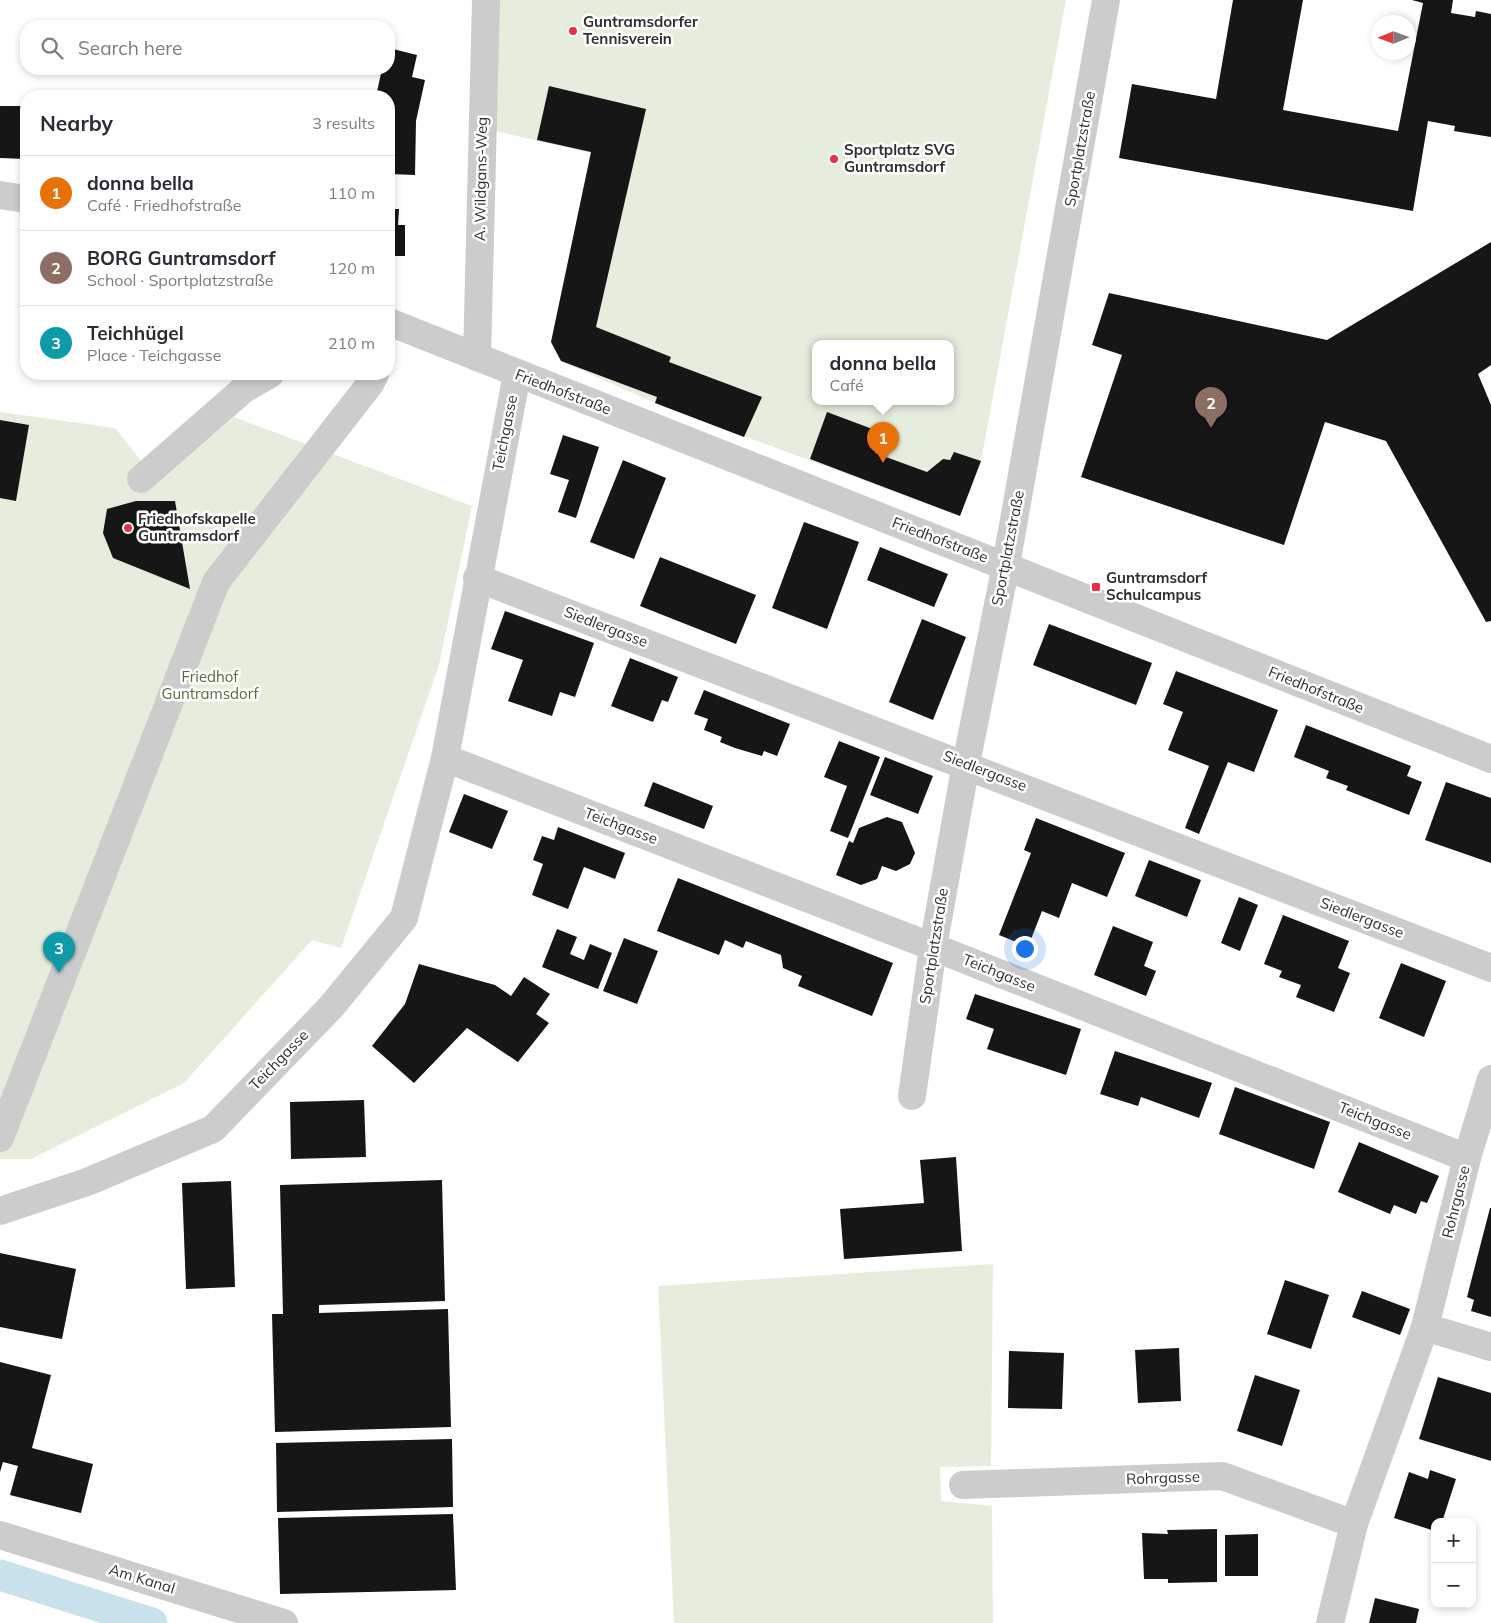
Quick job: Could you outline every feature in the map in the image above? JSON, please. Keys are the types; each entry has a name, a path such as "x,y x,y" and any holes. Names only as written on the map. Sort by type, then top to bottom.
{"street":[{"name":"A. Wildgans-Weg","path":"477,357 486,0"},
{"name":"Sportplatzstraße","path":"912,1096 933,946 966,764 1006,565 1106,0"},
{"path":"0,195 20,198"},
{"name":"Friedhofstraße","path":"395,331 477,357 516,374 1006,565 1090,601 1491,759"},
{"name":"Teichgasse","path":"0,1211 87,1182 213,1129 330,1007 404,918 445,758 516,374"},
{"path":"141,480 244,390 260,380"},
{"path":"0,1138 216,582 372,380"},
{"name":"Siedlergasse","path":"477,578 966,764 1491,968"},
{"name":"Teichgasse","path":"445,758 933,946 1467,1158"},
{"name":"Rohrgasse","path":"1330,1623 1354,1524 1425,1327 1467,1158 1491,1078"},
{"path":"1425,1327 1491,1347"},
{"name":"Rohrgasse","path":"963,1485 1222,1476 1354,1524"},
{"name":"Am Kanal","path":"0,1536 284,1623"}],"green space":[{"path":"496,0 1066,0 981,461 960,516 655,403 561,361 551,342 591,153 495,131"},
{"name":"Friedhof Guntramsdorf","path":"0,412 115,428 158,482 234,417 472,506 439,665 341,948 312,940 184,1083 31,1159 0,1159"},
{"path":"993,1264 991,1466 940,1467 941,1501 992,1506 993,1623 674,1623 658,1286"}],"building":[{"path":"1233,0 1303,0 1283,110 1398,131 1412,60 1416,60 1416,39 1423,3 1412,0 1453,0 1451,13 1475,17 1476,11 1491,14 1491,137 1454,131 1455,126 1428,121 1413,211 1119,158 1132,84 1216,99"},
{"path":"395,50 417,55 412,77 425,80 416,121 415,175 395,174 395,90 377,90 381,75 395,75"},
{"path":"549,86 646,109 596,327 671,357 669,362 762,397 744,437 655,403 657,397 561,361 551,342 591,152 537,140"},
{"path":"0,106 20,106 20,159 0,158"},
{"path":"395,209 399,209 398,225 405,225 405,256 395,256"},
{"path":"1491,242 1491,365 1478,374 1491,405 1491,621 1486,622 1386,441 1325,422 1284,545 1081,477 1122,355 1092,345 1109,293 1327,340"},
{"path":"827,412 883,433 875,453 927,472 943,459 950,460 954,452 981,461 960,516 810,459"},
{"path":"0,420 29,425 16,501 0,498"},
{"path":"563,435 599,447 576,518 558,512 569,480 550,474"},
{"path":"623,460 666,478 634,559 590,542"},
{"path":"136,501 175,501 190,589 113,558 103,533 107,509"},
{"path":"804,522 859,542 827,629 772,608"},
{"path":"880,547 948,574 934,607 867,580"},
{"path":"660,557 756,595 736,644 640,606"},
{"path":"505,611 594,643 575,697 560,692 552,716 508,701 523,660 491,649"},
{"path":"922,619 966,637 933,720 889,702"},
{"path":"1049,624 1152,663 1136,705 1033,665"},
{"path":"630,658 678,677 668,702 662,700 653,722 611,706"},
{"path":"1176,671 1278,710 1254,772 1228,762 1199,834 1185,828 1209,766 1168,750 1183,712 1163,704"},
{"path":"704,690 790,724 777,756 764,751 762,756 735,748 720,742 722,737 704,730 708,719 694,714"},
{"path":"1306,725 1411,766 1407,776 1422,782 1409,815 1346,790 1348,786 1326,778 1329,771 1294,757"},
{"path":"839,741 880,757 848,838 830,831 847,786 824,777"},
{"path":"885,757 933,776 918,814 870,795"},
{"path":"653,782 713,806 704,829 644,806"},
{"path":"1446,782 1491,798 1491,863 1425,840"},
{"path":"464,794 508,811 492,849 449,832"},
{"path":"887,817 902,822 915,853 910,864 896,871 882,866 877,879 861,885 836,875 849,841 853,843 859,828"},
{"path":"1036,818 1125,853 1107,897 1072,883 1059,918 1042,911 1028,947 999,935 1031,853 1024,850"},
{"path":"558,827 625,853 615,879 584,867 568,909 532,895 543,864 533,860 542,836 554,840"},
{"path":"1149,860 1201,880 1187,917 1135,896"},
{"path":"678,878 893,963 872,1016 798,986 802,976 783,968 781,955 746,941 743,948 725,940 719,955 657,931"},
{"path":"1239,897 1258,905 1240,951 1221,943"},
{"path":"1283,915 1349,941 1338,968 1350,973 1334,1012 1296,997 1301,985 1279,977 1282,971 1264,964"},
{"path":"1113,926 1153,942 1144,966 1156,971 1146,996 1094,975"},
{"path":"557,929 577,937 570,954 584,960 590,944 612,953 598,989 542,967"},
{"path":"624,938 658,951 637,1004 603,991"},
{"path":"1401,963 1446,981 1424,1037 1379,1018"},
{"path":"419,964 495,985 511,996 524,977 550,994 536,1014 549,1023 518,1062 467,1028 414,1083 372,1046 405,1004"},
{"path":"975,994 1081,1029 1066,1075 987,1049 994,1029 966,1019"},
{"path":"1115,1051 1212,1083 1199,1118 1141,1097 1138,1106 1100,1094"},
{"path":"1235,1087 1330,1122 1314,1169 1219,1134"},
{"path":"364,1100 366,1157 291,1159 290,1102"},
{"path":"1359,1142 1439,1176 1427,1203 1421,1201 1416,1214 1394,1205 1390,1214 1338,1192"},
{"path":"956,1157 962,1251 844,1259 840,1209 924,1203 920,1160"},
{"path":"442,1180 445,1301 319,1305 319,1313 448,1309 451,1427 275,1432 272,1314 283,1314 280,1185"},
{"path":"231,1181 235,1287 186,1289 182,1183"},
{"path":"1490,1208 1491,1317 1471,1311 1474,1300 1467,1297"},
{"path":"0,1253 76,1269 62,1339 0,1327"},
{"path":"1285,1280 1329,1295 1311,1349 1267,1334"},
{"path":"1362,1291 1410,1309 1400,1335 1352,1317"},
{"path":"1179,1348 1181,1401 1138,1403 1135,1350"},
{"path":"1009,1351 1064,1353 1062,1409 1008,1408"},
{"path":"0,1362 51,1375 32,1448 93,1464 81,1513 10,1495 18,1466 3,1462 0,1472"},
{"path":"1255,1375 1300,1390 1282,1446 1237,1431"},
{"path":"1438,1377 1491,1393 1491,1461 1419,1439"},
{"path":"452,1439 453,1507 277,1512 276,1443"},
{"path":"1430,1470 1456,1479 1443,1518 1431,1518 1431,1530 1394,1518 1409,1472 1428,1479"},
{"path":"453,1514 456,1590 280,1594 278,1518"},
{"path":"1217,1529 1217,1582 1168,1583 1168,1579 1144,1579 1142,1533 1168,1534 1167,1530"},
{"path":"1258,1534 1258,1576 1225,1576 1225,1535"},
{"path":"1375,1598 1419,1609 1416,1623 1369,1623"}],"waterway":[{"path":"0,1575 152,1623"}],"place":[{"name":"Guntramsdorfer Tennisverein","path":"573,31"},
{"name":"Sportplatz SVG Guntramsdorf","path":"834,159"},
{"name":"BORG Guntramsdorf","path":"1211,428"},
{"name":"donna bella","path":"883,463"},
{"name":"Friedhofskapelle Guntramsdorf","path":"128,528"},
{"name":"Guntramsdorf Schulcampus","path":"1096,587"},
{"name":"Teichhügel","path":"59,973"}]}
